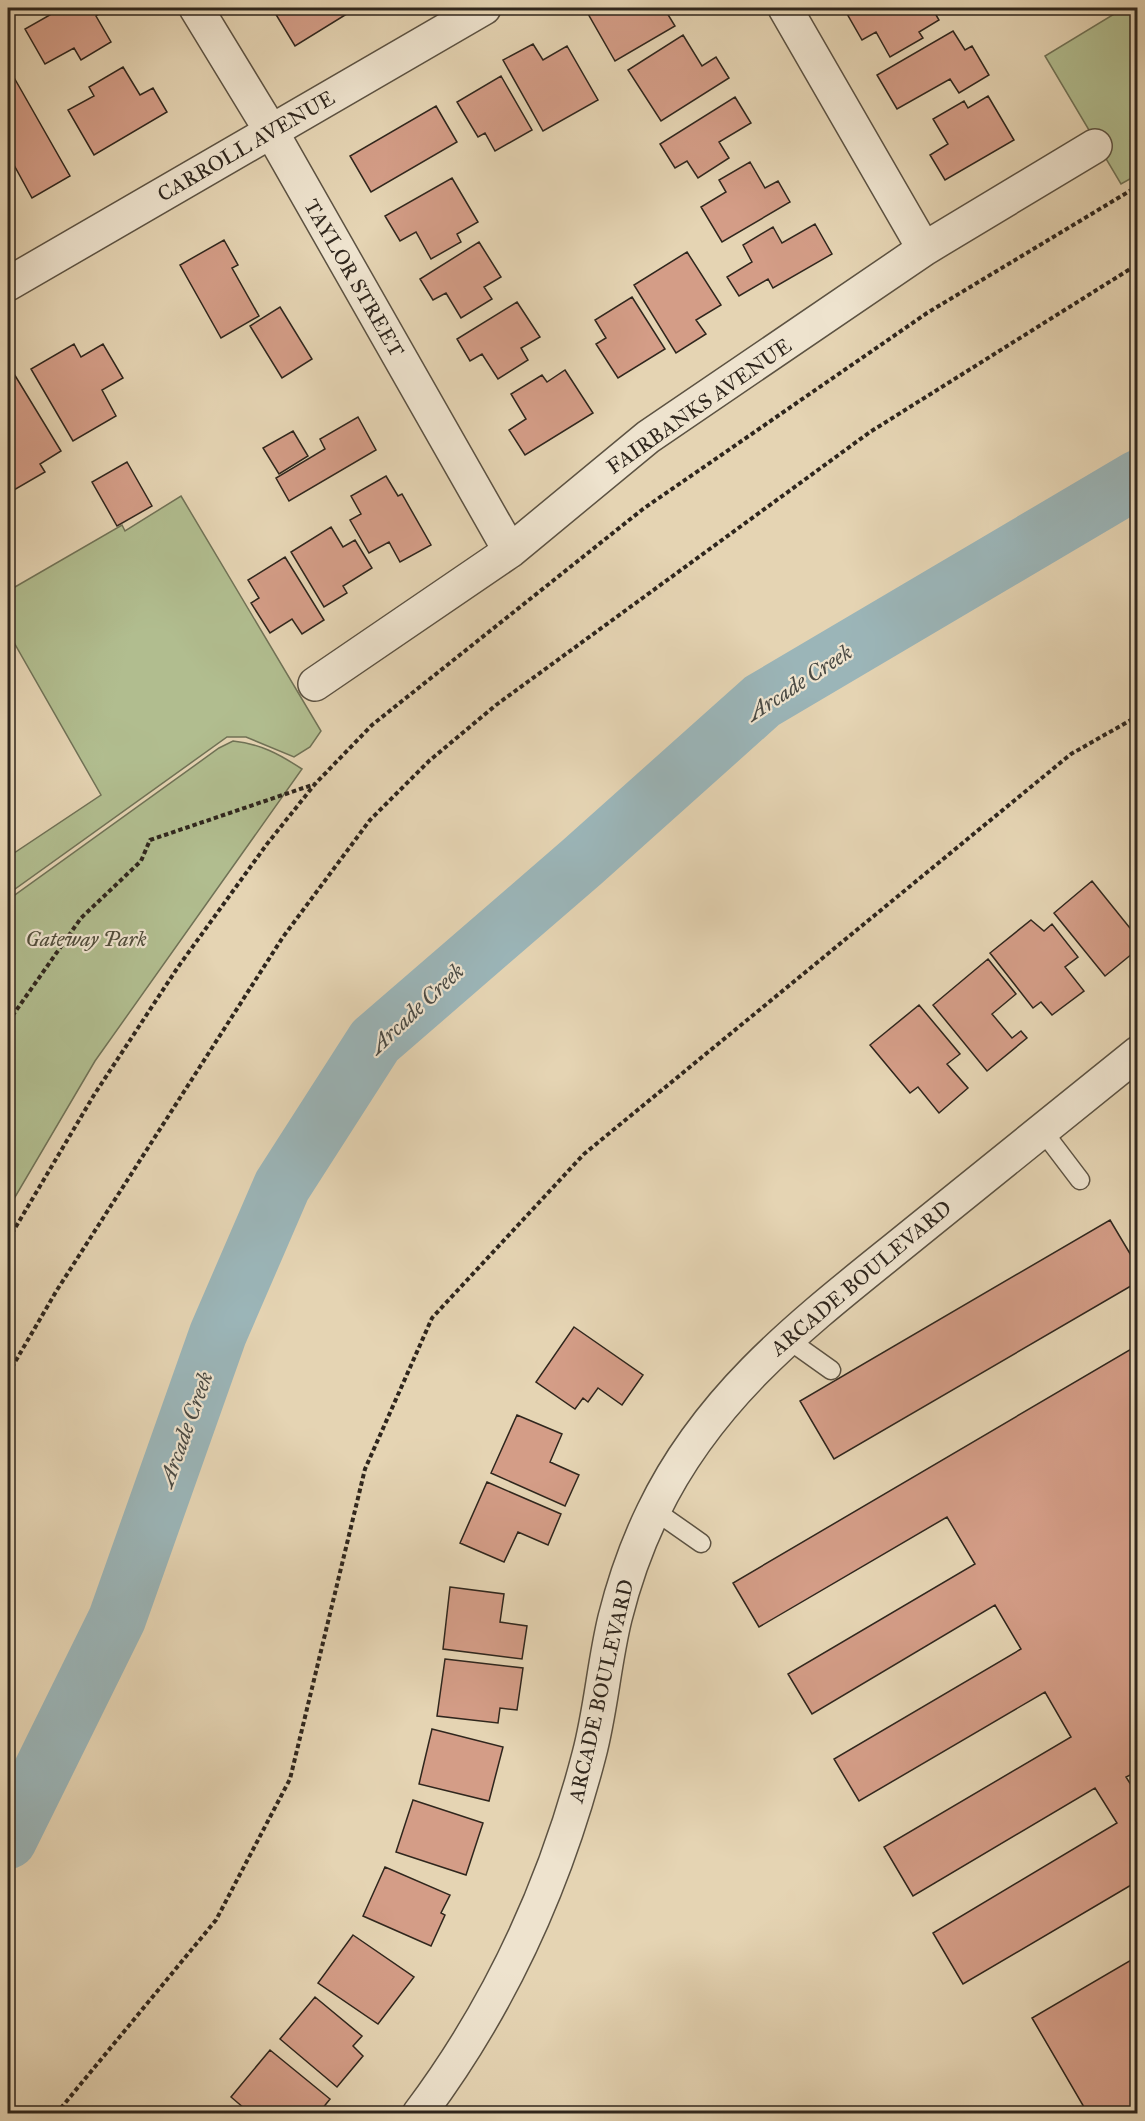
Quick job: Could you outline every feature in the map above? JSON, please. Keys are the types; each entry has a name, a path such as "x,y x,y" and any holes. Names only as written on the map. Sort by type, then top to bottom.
{"street":[{"name":"TAYLOR STREET","path":"196,8 271,131 510,551"},
{"name":"CARROLL AVENUE","path":"8,284 484,8"},
{"path":"785,8 924,249"},
{"name":"FAIRBANKS AVENUE","path":"315,684 510,551 648,437 924,249 1095,146"},
{"name":"ARCADE BOULEVARD","path":"419,2114 442,2083 495,1999 525,1939 563,1847 590,1752 615,1618 632,1563 654,1510 698,1436 733,1391 786,1338 1137,1053"}],"lane":[{"path":"1042,1130 1080,1180"},
{"path":"786,1338 831,1370"},
{"path":"654,1510 701,1544"}],"path":[{"path":"8,1240 94,1095 178,967 267,844 315,784 372,724 643,509 927,313 1137,186"},
{"path":"8,1374 57,1290 283,937 370,820 429,760 534,677 870,432 1137,264"},
{"path":"56,2114 216,1920 290,1779 365,1469 432,1318 584,1154 1071,754 1137,716"},
{"path":"8,1022 81,918 141,861 150,840 315,784"}],"green space":[{"path":"1124,8 1137,8 1137,175 1121,184 1045,56"},
{"path":"181,496 321,731 310,747 294,757 246,737 227,737 8,894 8,846 14,853 101,795 8,632 8,591 122,525 125,531"},
{"name":"Gateway Park","path":"233,741 269,750 302,769 95,1061 8,1209 8,900 219,748"}],"building":[{"path":"62,8 108,8 96,16 111,42 81,60 74,48 45,64 25,29"},
{"path":"272,8 347,8 350,12 295,46"},
{"path":"595,8 664,8 675,26 615,61 587,12"},
{"path":"855,8 932,8 939,20 919,32 923,38 890,57 876,32 862,40 846,12"},
{"path":"953,31 965,50 972,46 989,75 959,93 950,79 897,109 877,75"},
{"path":"683,35 702,66 716,57 729,78 661,121 628,70"},
{"path":"533,44 543,60 567,46 598,100 543,131 503,60"},
{"path":"123,67 140,95 153,88 167,112 94,155 68,110 94,96 89,87"},
{"path":"12,74 70,176 32,198 8,154 8,77"},
{"path":"501,76 532,130 495,151 485,133 478,137 457,102"},
{"path":"988,96 1014,140 945,180 930,155 948,144 933,119 964,101 968,108"},
{"path":"735,97 751,123 719,142 729,158 698,178 687,161 675,168 660,144"},
{"path":"436,106 457,142 371,192 350,156"},
{"path":"750,162 765,188 778,181 790,202 722,242 701,207 726,192 719,180"},
{"path":"452,178 478,222 457,234 461,242 431,259 416,232 400,241 385,216"},
{"path":"815,224 832,254 773,288 768,279 739,296 727,277 752,262 743,245 773,227 782,243"},
{"path":"224,240 238,265 232,268 259,316 221,338 180,265"},
{"path":"479,242 501,277 484,287 492,299 461,318 446,293 433,300 420,279"},
{"path":"687,252 721,305 696,320 706,334 676,353 634,285"},
{"path":"632,297 665,349 618,378 596,344 606,338 595,320"},
{"path":"517,302 540,337 521,348 528,360 498,379 482,354 470,361 457,339"},
{"path":"280,307 312,359 282,378 250,326"},
{"path":"74,344 81,357 103,344 123,378 102,390 116,416 73,441 31,369"},
{"path":"8,364 61,451 40,464 45,472 14,490 8,478"},
{"path":"565,370 593,413 525,455 509,430 526,419 511,394 542,375 547,382"},
{"path":"358,417 376,450 289,501 276,478 325,449 320,439"},
{"path":"293,431 308,456 279,474 263,448"},
{"path":"127,462 152,506 117,526 92,482"},
{"path":"386,476 398,496 402,494 431,545 400,562 389,542 369,553 350,520 361,514 351,496"},
{"path":"331,527 343,547 355,540 372,568 343,586 347,593 324,607 291,552"},
{"path":"285,557 324,620 302,634 292,619 270,633 251,603 259,598 248,580"},
{"path":"1092,881 1138,938 1138,949 1105,976 1054,913"},
{"path":"1031,920 1044,931 1052,924 1078,957 1065,967 1084,991 1052,1015 1041,1002 1033,1008 990,953"},
{"path":"988,959 1016,994 992,1014 1012,1038 1021,1031 1027,1038 987,1071 933,1005"},
{"path":"919,1005 960,1054 947,1064 968,1088 939,1113 918,1087 910,1093 870,1045"},
{"path":"1110,1220 1138,1267 1138,1285 1136,1283 834,1459 800,1401"},
{"path":"574,1327 643,1375 622,1405 598,1388 588,1402 583,1398 575,1409 536,1382"},
{"path":"1138,1345 1138,1771 1126,1777 1138,1796 1138,1881 963,1984 933,1933 1117,1823 1095,1788 913,1896 884,1847 1071,1737 1045,1692 859,1801 834,1759 1021,1649 995,1605 812,1714 788,1674 975,1564 947,1517 759,1627 733,1583"},
{"path":"517,1415 562,1434 550,1462 579,1475 565,1506 491,1473"},
{"path":"487,1482 561,1514 548,1545 518,1532 504,1562 460,1543"},
{"path":"450,1587 504,1594 500,1622 527,1626 522,1659 443,1649"},
{"path":"445,1659 523,1668 517,1710 500,1708 498,1723 437,1716"},
{"path":"432,1729 503,1747 489,1801 419,1784"},
{"path":"413,1800 483,1823 466,1875 396,1852"},
{"path":"385,1867 450,1895 441,1913 445,1915 431,1946 363,1916"},
{"path":"353,1935 414,1977 378,2024 318,1983"},
{"path":"1138,1956 1138,2114 1088,2114 1032,2018"},
{"path":"315,1997 362,2036 353,2046 363,2056 337,2087 280,2039"},
{"path":"270,2050 330,2099 318,2114 298,2114 289,2107 283,2114 251,2114 231,2097"}],"waterway":[{"name":"Arcade Creek","path":"8,1840 117,1619 218,1334 282,1186 375,1041 582,862 762,701 1138,479"}]}
